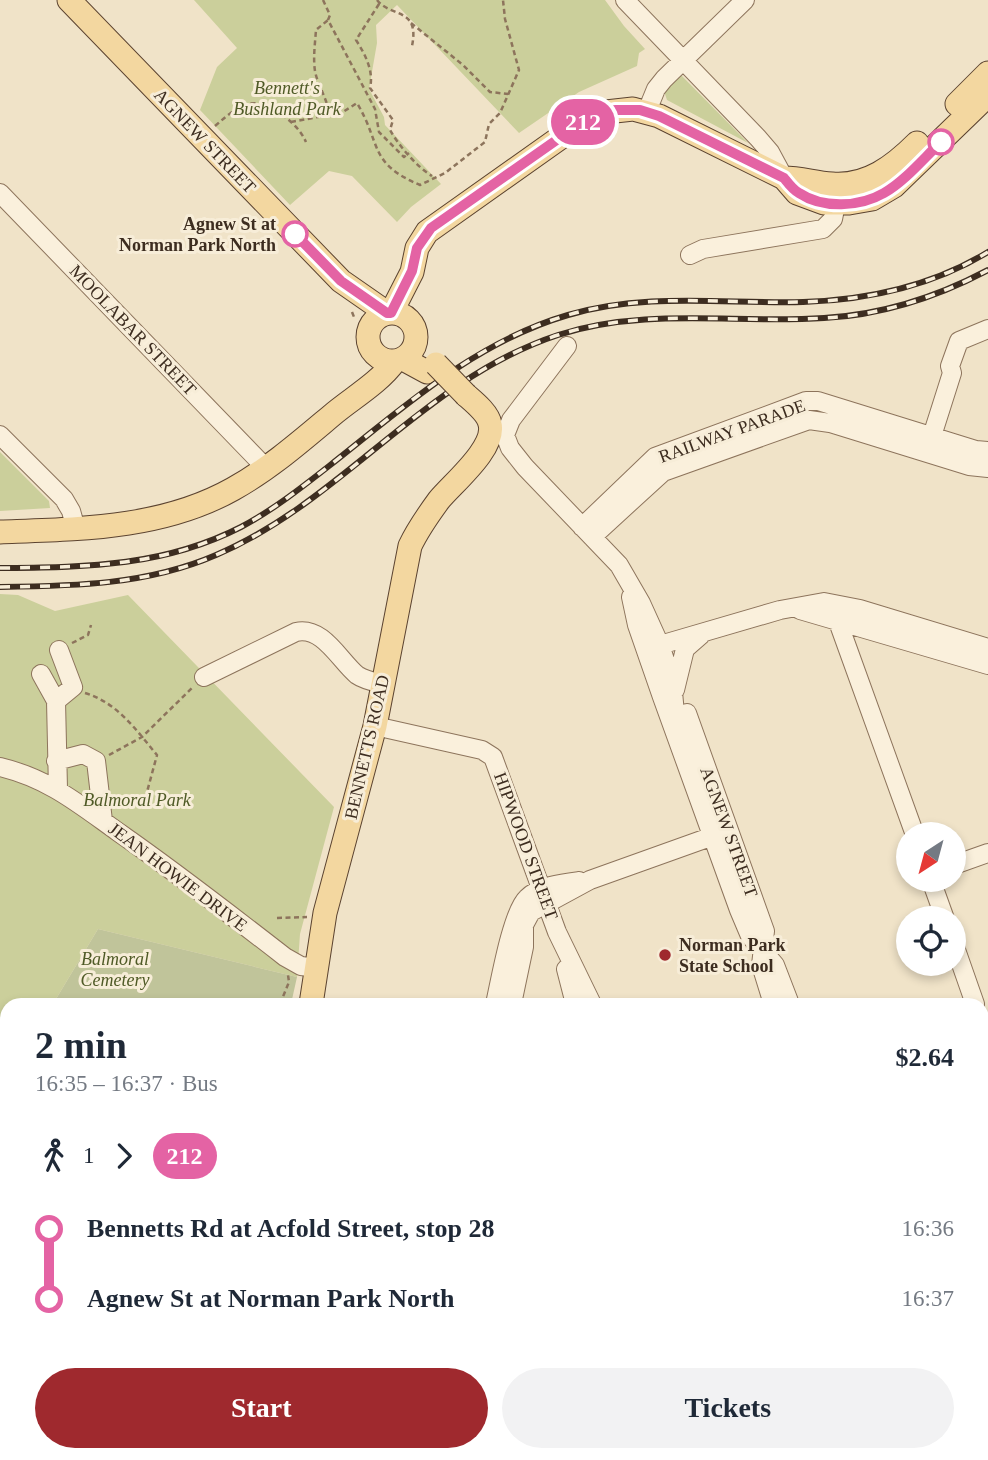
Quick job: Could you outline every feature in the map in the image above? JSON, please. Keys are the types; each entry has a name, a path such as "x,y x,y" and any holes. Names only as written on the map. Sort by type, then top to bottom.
{"main road":[{"name":"AGNEW STREET","path":"69,0 341,281 400,335"},
{"path":"784,178 805,178 836,184 859,181 884,172 901,160 988,73"},
{"path":"0,532 121,525 198,505 233,489 285,454 387,372 400,335 417,248 431,228 572,128 606,112 633,109 647,111 784,178 797,193 817,201 836,204 872,199 894,186 988,95"},
{"name":"AGNEW STREET","path":"341,281 365,331"},
{"path":"352,398 365,331 373,321 400,335"},
{"path":"365,331 381,359 400,335"},
{"name":"BENNETTS ROAD","path":"312,998 325,914 375,726 410,546 419,527 441,498 483,450 490,424 400,335"},
{"name":"BENNETTS ROAD","path":"441,498 475,438 473,421 462,398"}],"street":[{"path":"625,0 765,146 784,178"},
{"path":"647,111 659,84 745,0"},
{"name":"MOOLABAR STREET","path":"0,193 265,467"},
{"path":"690,255 703,249 823,229 833,219 836,204"},
{"path":"932,436 959,341 988,329"},
{"name":"AGNEW STREET","path":"567,346 511,420 505,431 509,446 525,467 621,567 646,614 660,645 680,707 765,931 761,970 771,998"},
{"name":"RAILWAY PARADE","path":"587,532 615,505 658,455 806,401 818,401 988,452"},
{"name":"RAILWAY PARADE","path":"615,505 663,472 809,420 830,423 969,466 988,468"},
{"path":"0,435 64,499 76,529"},
{"name":"AGNEW STREET","path":"483,450 500,454 525,467"},
{"name":"AGNEW STREET","path":"629,583 634,615 749,934 776,967 788,998"},
{"path":"660,645 820,602 841,605 988,648"},
{"path":"791,608 837,619 988,665"},
{"path":"837,619 910,822"},
{"path":"204,677 305,630 314,632 358,676 383,684"},
{"path":"680,707 684,653 689,644 701,635"},
{"path":"56,701 73,687 60,650"},
{"path":"41,674 56,701 58,789"},
{"name":"AGNEW STREET","path":"677,735 680,707"},
{"name":"HIPWOOD STREET","path":"375,726 490,754 557,932 574,998"},
{"path":"56,761 83,754 96,761 103,821"},
{"name":"JEAN HOWIE DRIVE","path":"0,767 27,774 58,789 155,858 285,957 301,967 317,968"},
{"path":"497,998 519,911 528,896 544,896 713,836"},
{"path":"966,861 988,853"},
{"path":"513,998 525,940 525,922 544,896"},
{"name":"HIPWOOD STREET","path":"557,932 589,998"},
{"path":"965,976 973,998"}],"path":[{"path":"323,0 330,15 316,30 315,73 328,102 329,115"},
{"path":"291,122 329,115 335,111 343,112 357,103 368,122 379,156 390,169 420,185 445,173 485,142 489,124 500,113 519,71 505,19 503,0"},
{"path":"434,177 430,176 394,136 390,130 393,120 370,88 372,79 364,52 356,40 378,2 397,11 463,65 490,92 508,94"},
{"path":"328,20 375,109 379,132 404,157 409,153"},
{"path":"411,23 415,32 412,46"},
{"path":"213,128 233,110 253,102 273,108 291,122 306,142"},
{"path":"352,312 365,331"},
{"path":"60,650 88,635 91,625"},
{"path":"96,761 142,737 204,677"},
{"path":"73,687 101,698 129,720 157,755 144,803"},
{"path":"276,918 307,917"},
{"path":"282,998 289,982 285,957"}],"green space":[{"name":"Bennett's Bushland Park","path":"194,0 605,0 645,49 639,53 637,66 579,92 519,133 397,5 376,25 377,43 369,89 384,117 385,125 441,184 411,207 397,222 352,176 329,171 290,205 200,110 217,67 237,48"},
{"path":"681,75 748,143 667,100 664,91"},
{"path":"0,452 49,501 50,508 0,511"},
{"name":"Balmoral Park","path":"0,594 18,595 55,611 128,595 334,807 300,934 297,977 98,929 57,998 0,998"},
{"name":"Balmoral Cemetery","path":"98,929 297,977 292,998 57,998"}],"railway":[{"path":"0,568 124,562 183,550 212,540 241,527 286,498 413,399 471,359 534,327 568,315 597,308 656,301 803,302 851,298 922,282 945,274 988,252"},
{"path":"0,587 110,582 164,573 216,555 262,532 304,504 466,380 510,355 558,335 624,321 824,318 867,313 929,296 988,270"}],"bus line":[{"name":"212","path":"295,234 341,281 387,313 391,313 394,302 412,271 417,248 431,228 578,125 606,112 633,109 647,111 784,178 797,193 817,201 836,204 860,202 884,193 941,142"}],"place":[{"name":"Agnew St at Norman Park North","path":"295,234"},
{"name":"Norman Park State School","path":"665,955"}]}
